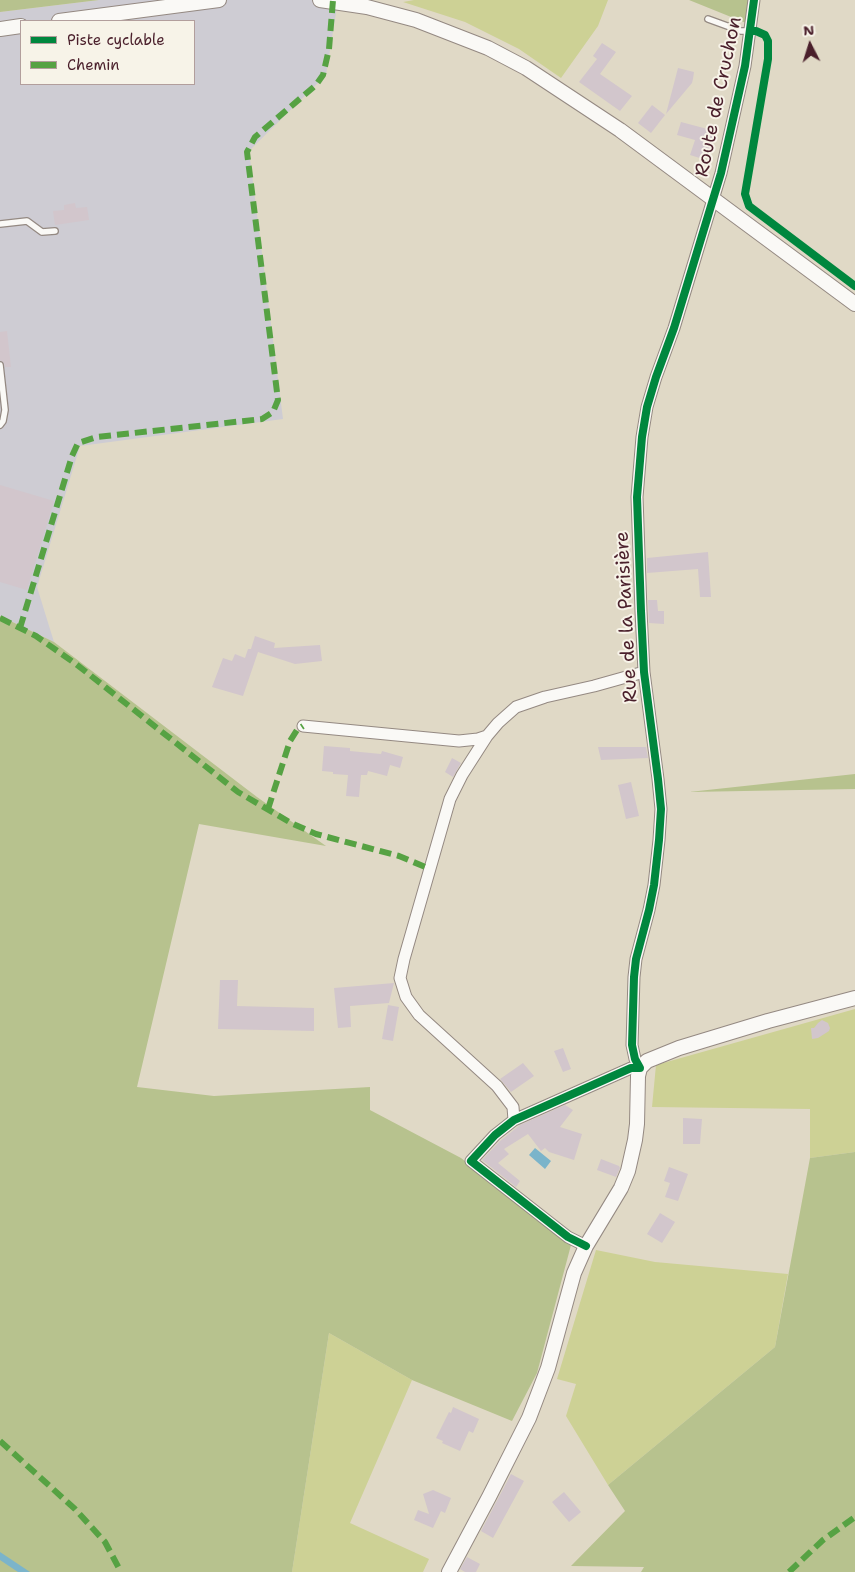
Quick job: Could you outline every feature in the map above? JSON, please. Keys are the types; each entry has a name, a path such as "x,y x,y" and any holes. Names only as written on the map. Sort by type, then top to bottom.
{"street":[{"path":"67,20 219,0"},
{"path":"320,0 392,13 453,33 488,48 526,68 620,130 855,304"},
{"name":"Route de Cruchon","path":"714,200 734,122 754,0"},
{"path":"0,29 20,26"},
{"name":"Rue de la Parisière","path":"640,1068 635,1059 632,1045 634,977 636,959 654,885 661,809 644,672 638,497 642,437 647,407 656,377 674,328 714,200"},
{"path":"514,1120 513,1107 497,1086 419,1015 406,997 400,978 404,958 450,799 462,775 487,736 516,707 545,697 644,672"},
{"path":"303,726 459,741 487,736"},
{"path":"449,1572 529,1418 548,1368 574,1273 586,1246 621,1188 628,1171 637,1124 638,1076 640,1068 647,1061 679,1048 855,998"},
{"path":"586,1246 568,1237 471,1161 495,1135 514,1120 631,1068 640,1068"}],"lane":[{"path":"708,19 741,31 750,31"},
{"path":"0,224 27,221 42,232 55,232"},
{"path":"0,365 5,410 3,421 0,425"}],"shaded area":[{"path":"99,0 338,0 326,75 249,151 283,419 80,446 37,587 54,642 0,616 0,12"}],"green space":[{"path":"0,0 99,0 0,12"},
{"path":"414,0 608,0 598,26 561,78 519,49 465,22 403,2"},
{"path":"689,0 750,0 746,23"},
{"path":"0,616 54,642 257,797 326,846 199,824 137,1087 214,1096 370,1087 370,1110 461,1158 571,1245 537,1373 512,1421 412,1380 329,1333 292,1572 0,1572"},
{"path":"855,774 855,789 689,792"},
{"path":"855,1009 855,1152 810,1158 810,1109 652,1107 656,1065"},
{"path":"855,1152 855,1572 641,1572 644,1567 571,1566 625,1511 608,1485 775,1347 810,1158"},
{"path":"596,1250 655,1262 788,1274 775,1347 608,1485 566,1416 576,1384 557,1379"},
{"path":"329,1333 412,1380 350,1523 429,1559 423,1572 292,1572"}],"water":[{"path":"535,1148 551,1161 545,1169 529,1155"},
{"path":"0,1552 30,1572 18,1572 0,1560"}],"building":[{"path":"602,43 616,52 600,74 632,96 620,111 579,82 597,59 593,56"},
{"path":"678,68 694,72 692,83 666,114"},
{"path":"652,105 665,115 651,133 638,123"},
{"path":"681,122 715,131 709,152 706,151 703,159 690,155 695,140 677,135"},
{"path":"75,203 76,208 87,207 89,220 55,225 53,211 64,210 64,205"},
{"path":"7,331 11,367 5,367 4,363 0,360 0,332"},
{"path":"0,485 54,501 27,590 0,582"},
{"path":"708,552 711,597 700,597 698,569 647,573 647,558"},
{"path":"648,600 657,600 658,611 664,611 664,624 649,623"},
{"path":"255,636 275,643 274,648 320,645 322,661 295,664 258,652 243,696 212,687 223,658 232,661 235,654 245,658 248,649 251,649"},
{"path":"324,746 350,748 350,751 381,754 382,751 403,757 400,768 390,765 387,776 368,771 367,775 361,775 359,797 346,796 348,775 322,771"},
{"path":"598,747 646,747 648,758 601,760"},
{"path":"452,758 461,763 453,777 445,772"},
{"path":"631,782 639,816 626,819 618,785"},
{"path":"220,980 238,980 237,1006 314,1008 314,1031 218,1029"},
{"path":"394,983 389,1003 350,1006 351,1027 338,1028 334,988"},
{"path":"388,1005 399,1007 393,1041 382,1039"},
{"path":"822,1020 828,1023 829,1031 818,1038 812,1039 811,1028 814,1028"},
{"path":"563,1048 571,1069 563,1072 554,1051"},
{"path":"523,1063 534,1076 511,1092 500,1079"},
{"path":"565,1105 573,1110 560,1127 582,1134 574,1160 549,1152 545,1148 541,1151 528,1134 504,1149 509,1154 498,1163 520,1181 516,1187 482,1160 500,1141 520,1125"},
{"path":"683,1118 702,1119 700,1144 683,1144"},
{"path":"601,1159 619,1166 616,1177 597,1170"},
{"path":"669,1167 688,1174 678,1201 665,1197 670,1183 664,1181"},
{"path":"660,1213 675,1222 662,1243 647,1234"},
{"path":"453,1407 479,1419 473,1433 469,1431 460,1451 442,1443 443,1441 436,1438"},
{"path":"511,1474 524,1481 493,1538 481,1531"},
{"path":"433,1490 451,1498 445,1513 441,1511 433,1528 414,1520 418,1510 429,1514 423,1494"},
{"path":"564,1492 581,1512 569,1522 552,1502"},
{"path":"467,1557 480,1564 476,1572 465,1572 460,1569"}],"marked path":[{"path":"20,628 72,456 78,443 97,437 262,419 273,412 278,400 247,152 255,137 316,85 323,75 329,49 333,0"},
{"path":"0,618 36,636 76,664 238,792 291,823 316,834 399,856 430,869"},
{"path":"268,809 290,741 297,730 303,726"},
{"path":"0,1441 75,1509 105,1542 121,1572"},
{"path":"789,1572 823,1540 855,1517"}],"cycle path":[{"path":"586,1246 568,1237 471,1161 495,1135 514,1120 631,1068 640,1068 635,1059 632,1045 634,977 636,959 654,885 661,809 644,672 637,497 642,437 647,407 674,328 721,173 745,66 754,0"},
{"path":"750,31 756,31 765,35 768,41 768,59 745,194 749,206 855,286"}]}
